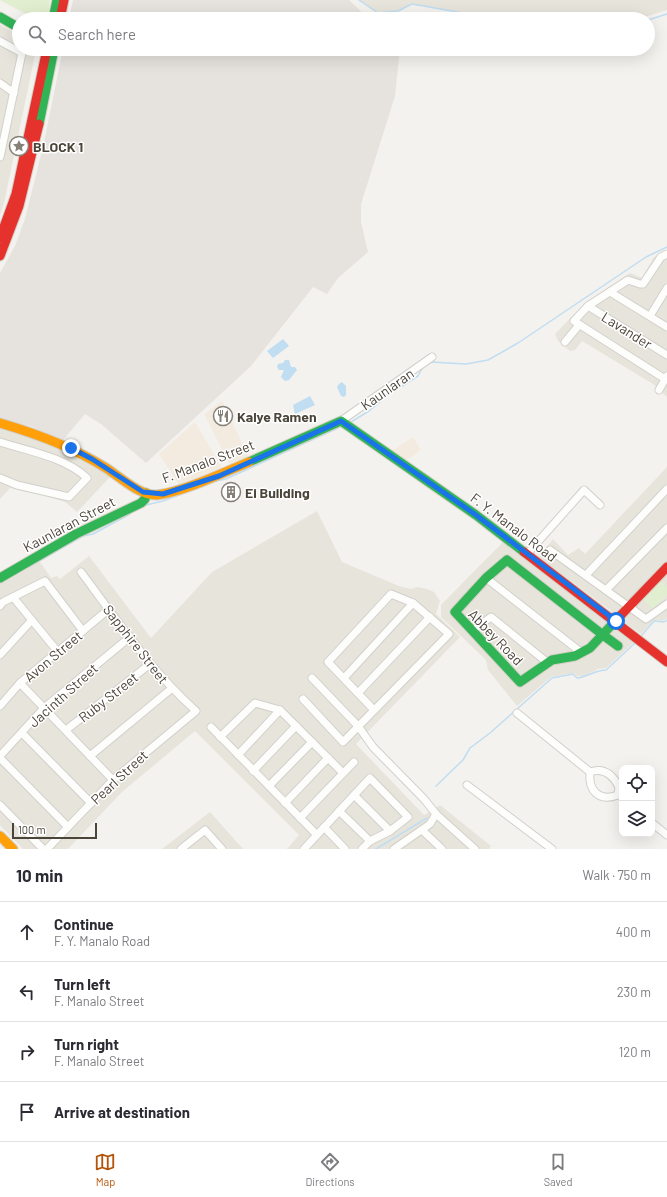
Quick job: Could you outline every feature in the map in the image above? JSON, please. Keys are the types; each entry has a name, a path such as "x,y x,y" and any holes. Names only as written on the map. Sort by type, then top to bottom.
{"street":[{"path":"54,12 57,0"},
{"path":"61,12 64,0"},
{"path":"0,9 12,16"},
{"path":"0,17 12,24"},
{"path":"0,41 12,48"},
{"path":"0,157 21,56"},
{"path":"0,238 16,194 46,56"},
{"path":"0,256 14,223 23,193 52,56"},
{"path":"0,83 14,93"},
{"path":"0,124 6,129"},
{"path":"659,390 666,377 579,325 574,320 588,306 630,279 642,285 665,257"},
{"path":"650,316 667,288"},
{"path":"610,292 667,327"},
{"name":"Lavander","path":"588,306 667,355"},
{"path":"565,342 579,325"},
{"name":"Kaunlaran","path":"341,421 432,357"},
{"name":"F. Manalo Street","path":"0,423 31,430 92,459 146,493 163,494 219,476 341,421"},
{"name":"F. Y. Manalo Road","path":"341,421 476,515 616,621 667,662"},
{"path":"0,442 56,460 75,469 87,478 69,497 17,485 0,478"},
{"path":"586,575 667,489"},
{"path":"527,554 584,490 600,505"},
{"name":"Kaunlaran Street","path":"0,578 76,534 141,503 145,499 146,493"},
{"path":"606,590 667,528"},
{"path":"550,550 646,619 667,604"},
{"path":"582,653 486,578 507,560 618,646"},
{"path":"474,630 491,617 548,662 582,653 603,635 667,567"},
{"name":"Sapphire Street","path":"82,572 150,664 171,689 196,711"},
{"name":"Abbey Road","path":"486,578 456,610 456,614 474,630 520,682 548,662"},
{"path":"0,606 13,596 45,581 83,631"},
{"path":"303,699 343,742 449,634 413,603 391,594 328,662 374,710"},
{"path":"13,596 58,652"},
{"path":"344,678 413,603"},
{"name":"Avon Street","path":"0,706 20,683 109,609"},
{"path":"358,693 430,617"},
{"path":"0,655 32,620"},
{"name":"Jacinth Street","path":"0,757 44,708 130,637"},
{"name":"Ruby Street","path":"66,730 150,664"},
{"path":"312,678 358,726 373,747 424,799 436,814 475,849"},
{"path":"20,683 113,780"},
{"path":"90,756 171,689"},
{"path":"220,737 255,703 280,710 343,773"},
{"path":"238,755 280,710"},
{"name":"Pearl Street","path":"47,849 113,780 196,711"},
{"path":"517,713 590,772"},
{"path":"253,770 296,726"},
{"path":"210,727 317,835"},
{"path":"22,733 91,803"},
{"path":"269,786 312,742"},
{"path":"0,757 68,827"},
{"path":"285,803 328,758"},
{"path":"300,818 354,762"},
{"path":"590,772 600,770 611,775 619,787"},
{"path":"590,772 589,781 595,793 604,798 619,797"},
{"path":"308,847 324,827 370,778 408,817 390,831 370,841 362,849"},
{"path":"467,785 552,849"},
{"path":"354,795 390,831"},
{"path":"0,805 43,849"},
{"path":"339,811 370,841"},
{"path":"394,849 422,830 433,820 436,814"},
{"path":"655,826 667,836"},
{"path":"324,827 345,849"},
{"path":"181,849 205,830 222,849"},
{"path":"422,830 442,849"},
{"path":"0,836 13,849"},
{"path":"402,843 408,849"}],"shaded area":[{"path":"73,0 349,0 362,12 70,12"},
{"path":"359,0 667,0 667,10 655,14 655,12 457,12 412,4 398,11 377,12"},
{"path":"0,25 12,31 12,56 35,56 4,203 0,215"},
{"path":"62,56 399,56 395,96 361,204 361,222 368,252 338,278 327,294 313,287 251,366 146,463 101,424 85,414 63,440 30,426 0,419 0,273 15,246 25,219 43,147"},
{"path":"667,251 667,397 653,384 582,341 575,350 570,351 558,341 555,334 585,303 630,273 642,278 654,257"},
{"path":"222,401 249,458 231,467 204,414"},
{"path":"195,422 222,468 180,486 159,454"},
{"path":"0,427 31,435 93,463 111,476 77,512 65,502 36,493 10,488 0,499"},
{"path":"413,437 421,450 410,458 401,461 390,452"},
{"path":"667,467 667,618 663,621 654,620 641,634 623,621 617,628 634,642 606,668 598,669 585,676 577,676 574,673 551,677 517,706 488,670 486,660 441,617 441,605 503,542 608,620 614,613 539,557 553,539 568,555 579,548 585,554"},
{"path":"317,511 342,562 399,586 411,589 418,587 434,592 440,601 436,614 460,637 356,744 424,815 440,805 491,846 489,849 287,849 299,835 195,731 122,792 68,849 23,849 0,825 0,575 36,556 51,578 57,576 60,579 89,556 151,638 212,572"},
{"path":"210,812 243,849 162,849"}],"green space":[{"path":"0,0 50,0 49,12 22,12"},
{"path":"662,581 667,587 667,595 653,609 643,599"}],"water":[{"path":"283,339 289,346 273,358 267,351"},
{"path":"285,360 289,360 291,367 295,367 297,370 289,380 285,381 281,377 284,370 279,370 277,367 278,364 283,363"},
{"path":"342,382 346,386 346,395 344,397 341,396 337,387"},
{"path":"310,396 315,405 295,414 293,405"}],"waterway":[{"path":"359,0 377,12"},
{"path":"388,12 398,11 412,4 457,12"},
{"path":"655,18 667,14"},
{"path":"431,362 466,364 488,360 518,343 646,257 667,247"},
{"path":"351,422 369,411 388,395 418,376 423,367"},
{"path":"216,481 226,479 338,428"},
{"path":"146,505 163,501 203,486"},
{"path":"29,567 83,536 93,534 130,514"},
{"path":"642,635 654,621 664,622 667,620"},
{"path":"436,786 463,760 470,748 490,733 552,678 573,674 577,678 606,670 635,643"},
{"path":"376,849 427,818"}],"traffic: fast":[{"path":"54,12 57,0"},
{"path":"0,17 12,24"},
{"path":"39,124 53,56"},
{"path":"249,462 341,421 476,515 524,552"},
{"path":"0,578 76,534 141,503 145,499 146,493"},
{"path":"618,646 603,635 507,560 486,578 455,612 520,682 552,660 575,656 590,648 621,615"}],"traffic: slow":[{"path":"0,423 68,447 94,460 137,489 157,495 179,490 249,462"},
{"path":"0,836 13,849"}],"traffic: jam":[{"path":"61,12 64,0"},
{"path":"0,238 16,194 46,56"},
{"path":"0,256 19,206 39,124"},
{"path":"524,552 667,662"},
{"path":"621,615 667,567"}],"place":[{"name":"BLOCK 1","path":"19,146"},
{"name":"Kalye Ramen","path":"223,416"},
{"name":"Ei Building","path":"231,492"}],"route":[{"path":"71,448 86,455 143,492 156,495 219,476 341,421 392,458 476,515 616,621"}]}
